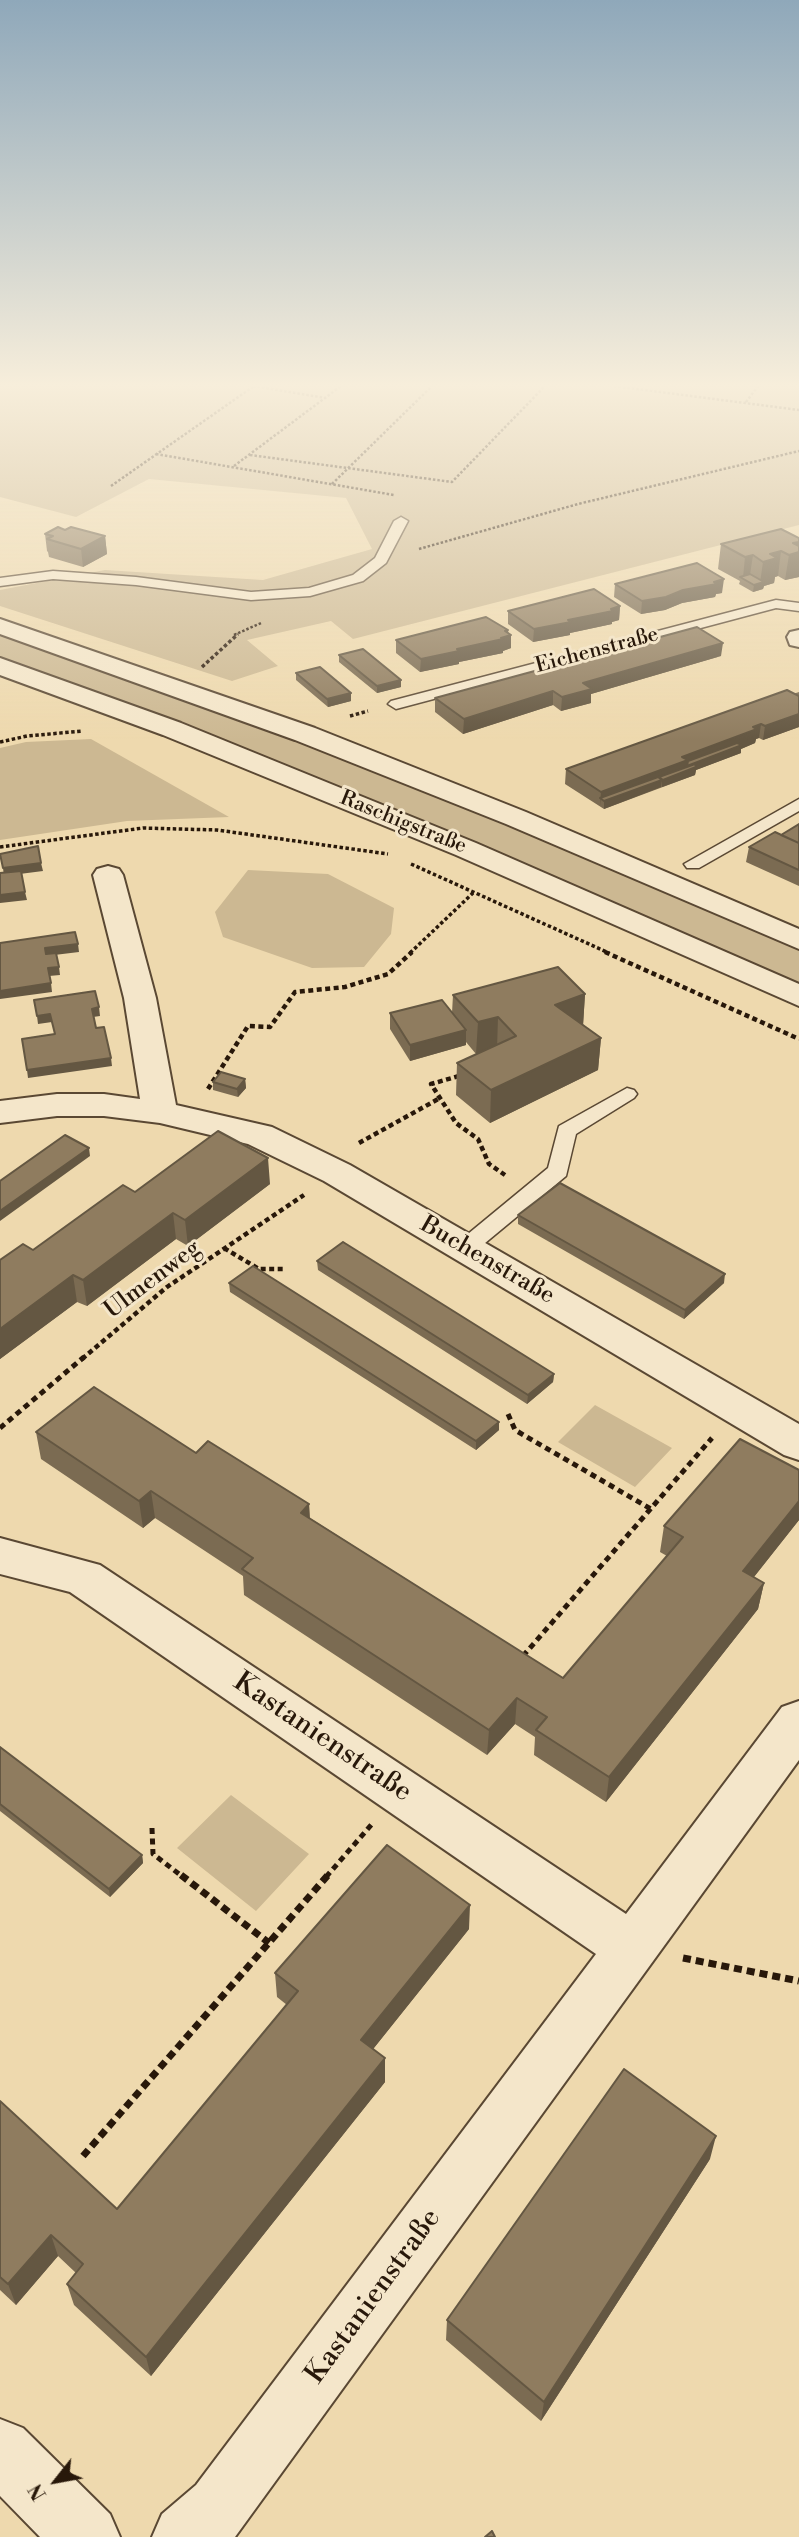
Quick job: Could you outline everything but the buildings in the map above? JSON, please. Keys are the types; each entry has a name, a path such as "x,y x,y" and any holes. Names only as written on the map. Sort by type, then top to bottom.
{"street":[{"name":"Raschigstraße","path":"0,626 305,734 516,818 799,940"},
{"name":"Raschigstraße","path":"0,666 172,729 466,849 799,996"},
{"path":"108,875 139,998 155,1071 160,1112"},
{"name":"Buchenstraße","path":"0,1112 57,1105 104,1105 160,1112 259,1135 329,1169 799,1444"},
{"name":"Kastanienstraße","path":"0,1556 85,1578 631,1948"},
{"name":"Kastanienstraße","path":"185,2537 219,2508 799,1722"},
{"path":"0,2451 87,2537"}],"lane":[{"path":"0,582 53,575 136,580 251,596 310,592 358,578 381,559 401,522"},
{"name":"Eichenstraße","path":"396,704 776,604 799,607"},
{"path":"693,864 799,804"},
{"path":"465,1248 558,1171 566,1131 626,1094"}],"path":[{"path":"381,559 577,504"},
{"path":"201,669 233,635 293,608 310,592"},
{"path":"338,719 396,704"},
{"path":"0,741 87,731 75,726"},
{"path":"0,847 143,828 217,830 390,854 365,844"},
{"path":"401,860 799,1039"},
{"path":"200,1121 209,1088 248,1026 270,1027 295,992 345,987 388,974 473,893"},
{"path":"471,1072 431,1084 456,1123 478,1139 489,1164 531,1194"},
{"name":"Ulmenweg","path":"0,1428 167,1287 329,1169 440,1098"},
{"path":"224,1248 258,1269 284,1269"},
{"path":"516,1664 738,1409"},
{"path":"509,1414 515,1430 651,1508"},
{"path":"83,2156 400,1791"},
{"path":"152,1828 153,1854 269,1943"},
{"path":"631,1948 799,1981"}],"shaded area":[{"path":"28,504 100,504 76,517"},
{"path":"349,504 799,504 799,525 353,639 331,621 247,640 278,666 232,681 0,606 0,590 105,570 263,580 372,549"},
{"path":"0,626 222,703 799,940 799,996 0,666"},
{"path":"91,739 229,817 127,821 0,840 0,748 26,742"},
{"path":"248,870 328,874 394,908 391,934 364,967 312,968 223,937 215,912"},
{"path":"595,1405 672,1448 635,1487 558,1442"},
{"path":"231,1795 309,1854 256,1911 177,1848"}]}
